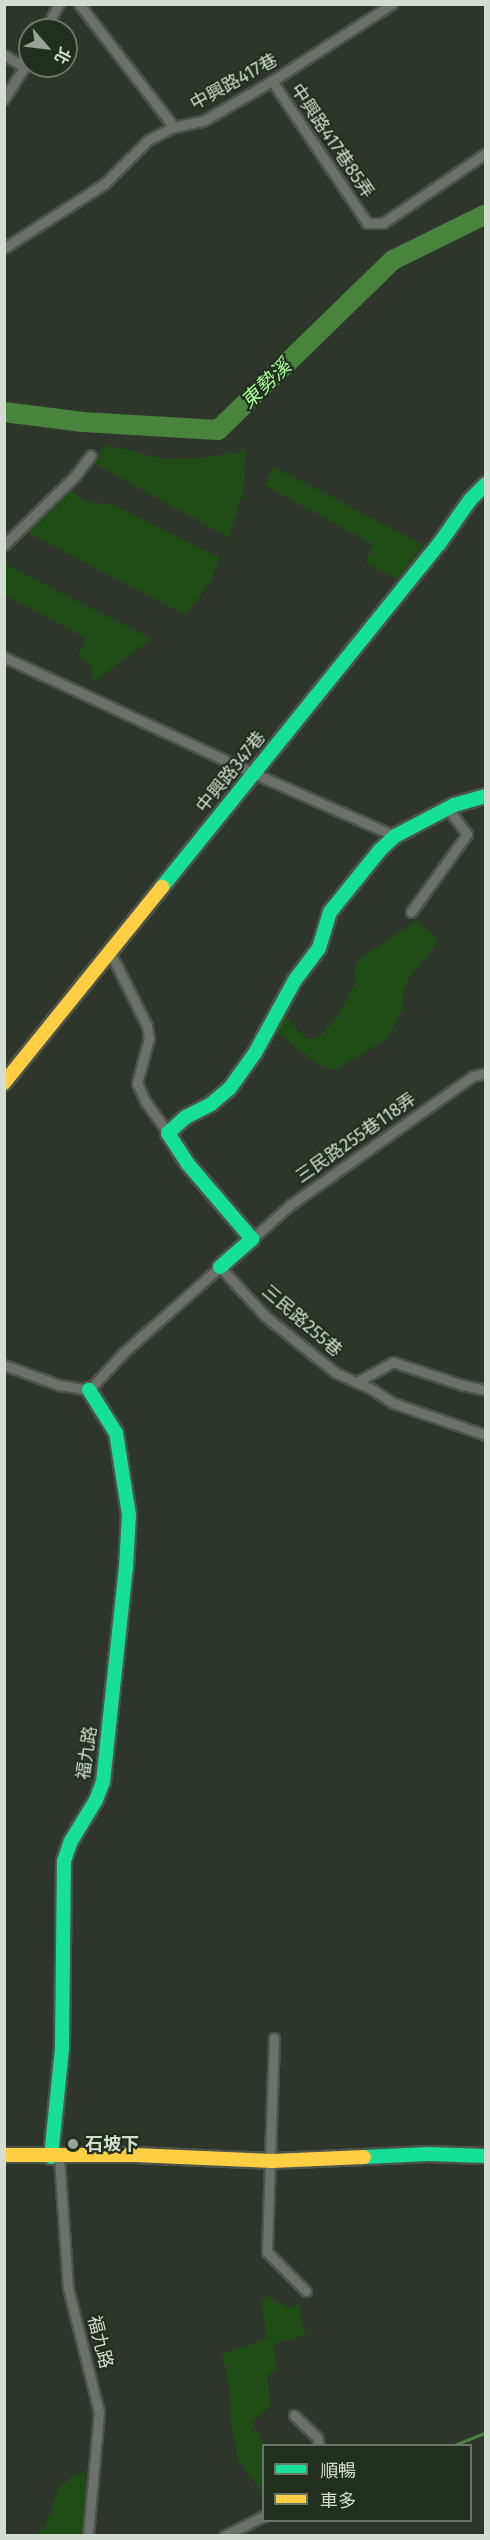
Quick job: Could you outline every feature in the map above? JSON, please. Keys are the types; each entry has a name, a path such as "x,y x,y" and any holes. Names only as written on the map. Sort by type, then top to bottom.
{"street":[{"path":"51,18 59,4"},
{"path":"79,4 174,127"},
{"name":"中興路417巷","path":"4,248 104,184 148,140 174,127 203,121 272,81 392,4"},
{"path":"4,99 18,78"},
{"name":"中興路417巷85弄","path":"272,81 368,223 383,223 486,153"},
{"path":"4,545 75,476 90,455"},
{"name":"中興路347巷","path":"4,1083 439,544 470,500 486,484"},
{"path":"4,657 253,773 395,836"},
{"path":"168,1133 186,1117 211,1104 230,1088 255,1053 295,980 319,948 330,912 380,850 395,836 448,808 483,798"},
{"path":"411,912 466,834 448,808"},
{"path":"4,1365 59,1385 89,1390 123,1353 252,1239 188,1164 145,1101 137,1083 149,1038 147,1026 110,952"},
{"name":"三民路255巷118弄","path":"252,1239 309,1191 473,1076 486,1073"},
{"name":"三民路255巷","path":"220,1267 265,1316 336,1373 357,1382 393,1403 486,1436"},
{"path":"357,1382 393,1362 462,1385 486,1390"},
{"name":"福九路","path":"88,2535 99,2412 68,2288 55,2157 62,2048 64,1861 71,1841 96,1800 103,1782 126,1568 129,1515 116,1433 89,1390"},
{"path":"274,2038 272,2161 267,2252 306,2291"},
{"path":"4,2155 55,2157 135,2155 272,2161 429,2154 486,2156"},
{"path":"294,2415 317,2437 319,2444"},
{"path":"224,2535 262,2517"}],"green space":[{"path":"107,445 164,459 202,458 239,452 246,446 244,487 229,538 90,461"},
{"path":"274,467 423,545 397,579 366,563 372,544 264,485"},
{"path":"70,490 86,502 112,504 220,558 209,583 191,608 183,614 23,530 65,491"},
{"path":"4,564 151,639 96,680 89,676 93,669 78,655 86,638 5,595"},
{"path":"417,920 439,941 408,979 403,995 402,1011 388,1038 335,1070 317,1064 274,1030 284,1014 307,1039 317,1039 339,1015 357,980 353,972 360,959"},
{"path":"265,2295 288,2308 301,2304 299,2312 306,2335 273,2344 277,2369 267,2375 271,2405 252,2422 263,2444 262,2493 238,2460 231,2423 230,2389 222,2354 266,2339 262,2302"},
{"path":"77,2473 86,2474 85,2535 29,2536 45,2528 59,2487"}],"waterway":[{"name":"東勢溪","path":"4,412 83,422 218,430 393,260 486,214"},
{"path":"457,2444 486,2432"}],"traffic: fast":[{"path":"162,887 439,544 470,500 486,484"},
{"path":"220,1267 252,1239 188,1164 168,1133 186,1117 211,1104 230,1088 255,1053 295,980 319,948 330,912 380,850 395,836 454,805 486,796"},
{"path":"51,2157 62,2048 64,1861 71,1841 96,1800 103,1782 126,1568 129,1515 116,1433 89,1390"},
{"path":"364,2157 429,2154 486,2156"}],"traffic: slow":[{"path":"4,1083 162,887"},
{"path":"4,2155 135,2155 272,2161 364,2157"}],"place":[{"name":"石坡下","path":"73,2144"}]}
